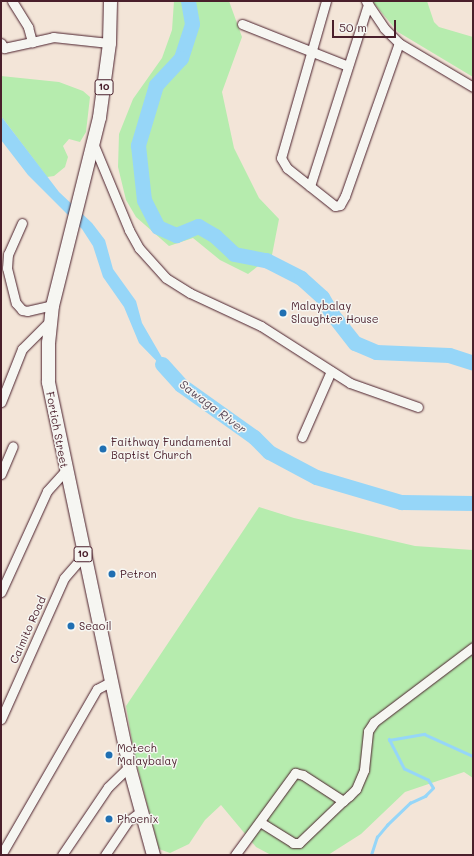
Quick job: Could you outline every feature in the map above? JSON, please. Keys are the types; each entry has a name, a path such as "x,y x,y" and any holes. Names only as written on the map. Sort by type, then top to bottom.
{"highway":[{"name":"Fortich Street","path":"110,1 109,43 93,143 52,305 48,382 65,471 110,682 140,812 153,855"}],"street":[{"path":"12,1 28,27 32,42"},
{"path":"326,1 281,158 287,168 335,206 342,203 399,43"},
{"path":"310,186 367,2"},
{"path":"367,2 384,28 399,43 473,87"},
{"path":"242,24 348,66"},
{"path":"1,43 4,48 53,37 109,43"},
{"path":"93,143 129,230 139,248 166,278 190,294 261,326 360,388 418,407"},
{"path":"22,223 8,254 7,268 16,303 22,310 28,311 52,305"},
{"path":"1,402 22,349 50,321"},
{"path":"302,437 331,371"},
{"path":"1,474 13,446"},
{"path":"1,592 44,495 52,483 65,471"},
{"name":"Caimito Road","path":"1,719 64,578 83,556"},
{"path":"260,822 293,843 299,843 356,789 362,776 368,731 374,722 473,647"},
{"path":"1,855 97,689 110,682"},
{"path":"62,855 108,787 129,767"},
{"path":"235,855 295,773 303,775 343,801"},
{"path":"105,855 128,821 140,812"}],"green space":[{"path":"174,1 229,1 242,37 222,92 234,148 259,198 279,219 272,255 248,274 220,260 193,238 169,246 136,217 126,200 118,167 119,134 133,99 162,58 172,30"},
{"path":"372,1 427,1 434,22 439,27 473,37 473,77 398,32"},
{"path":"1,76 59,82 83,91 90,97 86,132 80,142 69,139 63,146 68,157 65,167 54,176 47,177 1,116"},
{"path":"259,507 294,518 415,546 473,550 473,778 464,772 405,792 361,834 328,855 271,855 256,847 221,805 205,820 189,844 170,853 159,849 135,758 126,706"}],"water":[{"path":"1,116 59,192 92,223 105,240 113,269 136,301 142,323 175,380 139,343 124,307 103,277 93,246 82,229 28,175 1,140"}],"waterway":[{"path":"188,1 192,24 181,58 156,85 138,145 144,200 158,227 176,235 198,226 215,236 234,254 266,260 301,278 322,297 332,314 355,343 376,352 449,355 473,363"},
{"name":"Sawaga River","path":"162,364 181,385 254,437 269,452 316,477 401,502 473,503"},
{"path":"371,855 377,837 387,825 410,803 425,796 433,788 428,780 404,769 389,740 424,734 473,756"}],"place":[{"name":"Malaybalay Slaughter House","path":"283,313"},
{"name":"Faithway Fundamental Baptist Church","path":"103,449"},
{"name":"Petron","path":"112,574"},
{"name":"Seaoil","path":"71,626"},
{"name":"Motech Malaybalay","path":"109,755"},
{"name":"Phoenix","path":"109,819"}]}
